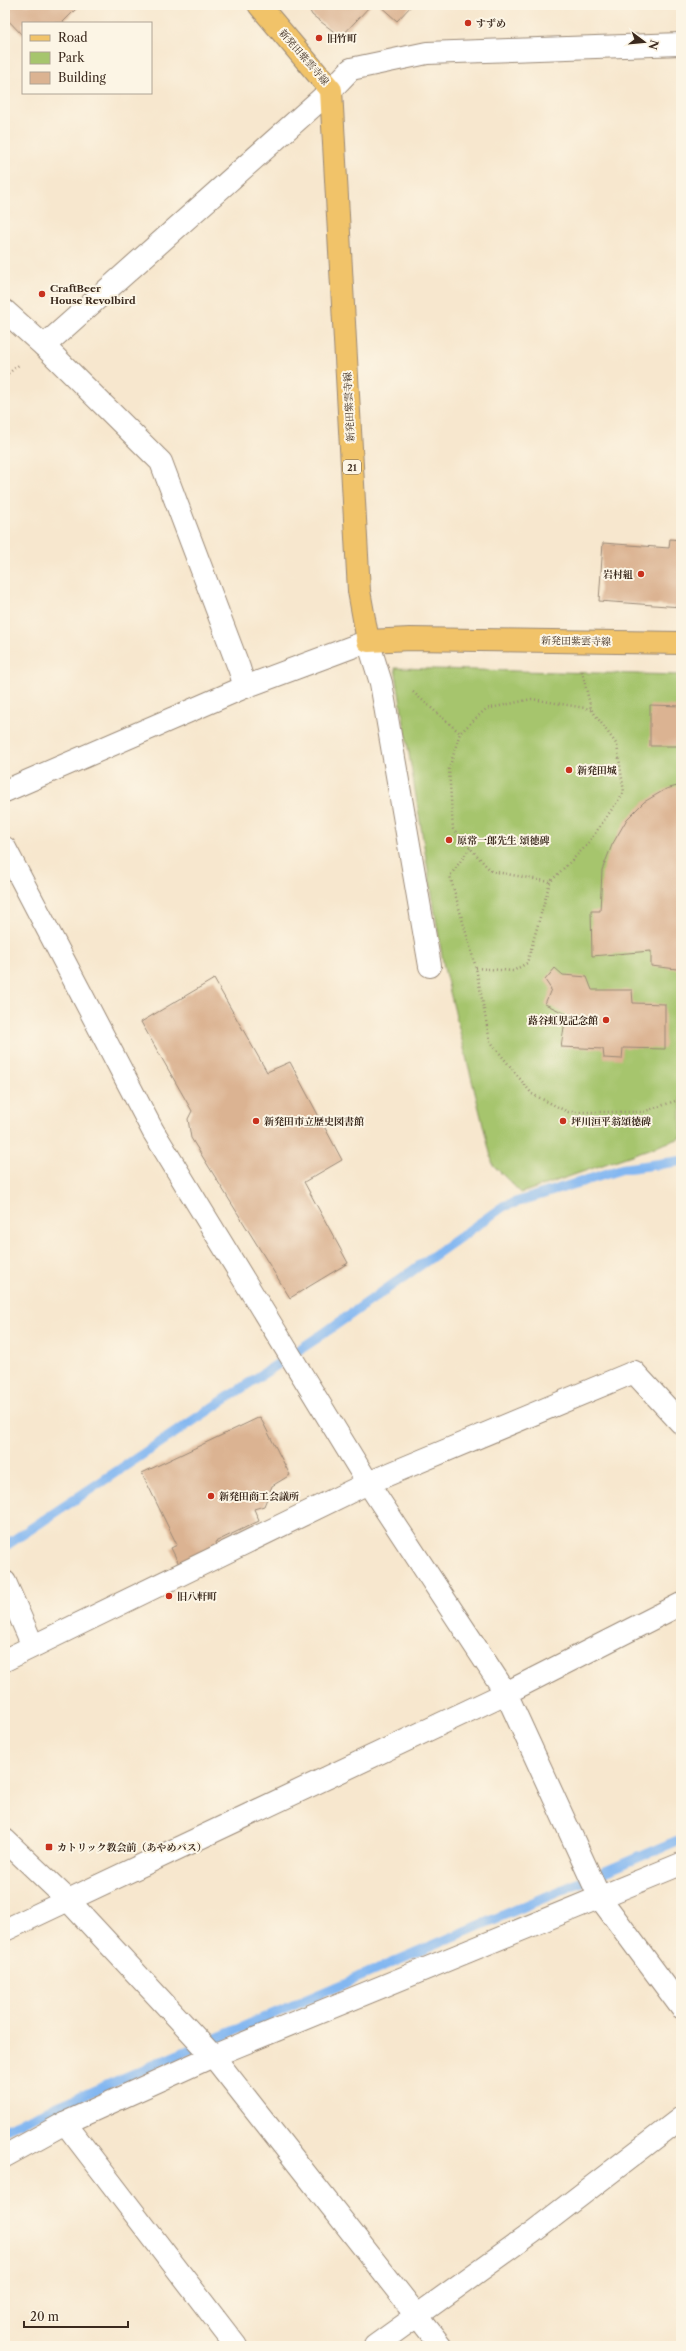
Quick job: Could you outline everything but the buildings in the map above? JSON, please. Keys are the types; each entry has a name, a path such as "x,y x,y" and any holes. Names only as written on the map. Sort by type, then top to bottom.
{"main road":[{"name":"新発田紫雲寺線","path":"259,5 332,90 359,591 368,641 410,639 681,643"}],"street":[{"path":"44,346 332,90 351,69 427,53 681,44"},
{"path":"5,311 44,346 161,462 239,668 245,688"},
{"path":"5,791 245,688 368,641 381,684 430,966"},
{"path":"5,848 153,1131 368,1483 506,1693 600,1898 681,2007"},
{"path":"5,1660 368,1483 634,1372 681,1423"},
{"path":"5,1582 33,1646"},
{"path":"5,1930 506,1693 681,1604"},
{"path":"5,1840 68,1899 213,2056 441,2346"},
{"path":"5,2156 65,2123 213,2056 681,1864"},
{"path":"375,2346 533,2232 681,2118"},
{"path":"65,2123 236,2346"}],"path":[{"path":"476,968 513,971 527,963 550,882 586,846 624,792 618,744 591,708 581,666"},
{"path":"381,684 415,693 460,732"},
{"path":"550,882 491,871 453,829 449,769 460,732 486,709 532,699 591,708"},
{"path":"470,848 450,876 476,968 490,1041 532,1094 568,1112 643,1112 681,1099"}],"green space":[{"path":"395,668 681,675 681,1138 521,1193 493,1165 444,968"}],"waterway":[{"path":"5,1546 320,1336 504,1206 622,1169 681,1161"},
{"path":"5,2129 681,1839"}],"place":[{"name":"すずめ","path":"468,23"},
{"name":"旧竹町","path":"319,38"},
{"name":"CraftBeer House Revolbird","path":"42,294"},
{"name":"岩村組","path":"641,574"},
{"name":"新発田城","path":"569,770"},
{"name":"原常一郎先生 頌徳碑","path":"449,840"},
{"name":"蕗谷虹児記念館","path":"606,1020"},
{"name":"新発田市立歴史図書館","path":"256,1121"},
{"name":"坪川洹平翁頌徳碑","path":"563,1121"},
{"name":"新発田商工会議所","path":"211,1496"},
{"name":"旧八軒町","path":"169,1596"},
{"name":"カトリック教会前（あやめバス）","path":"49,1847"}]}
